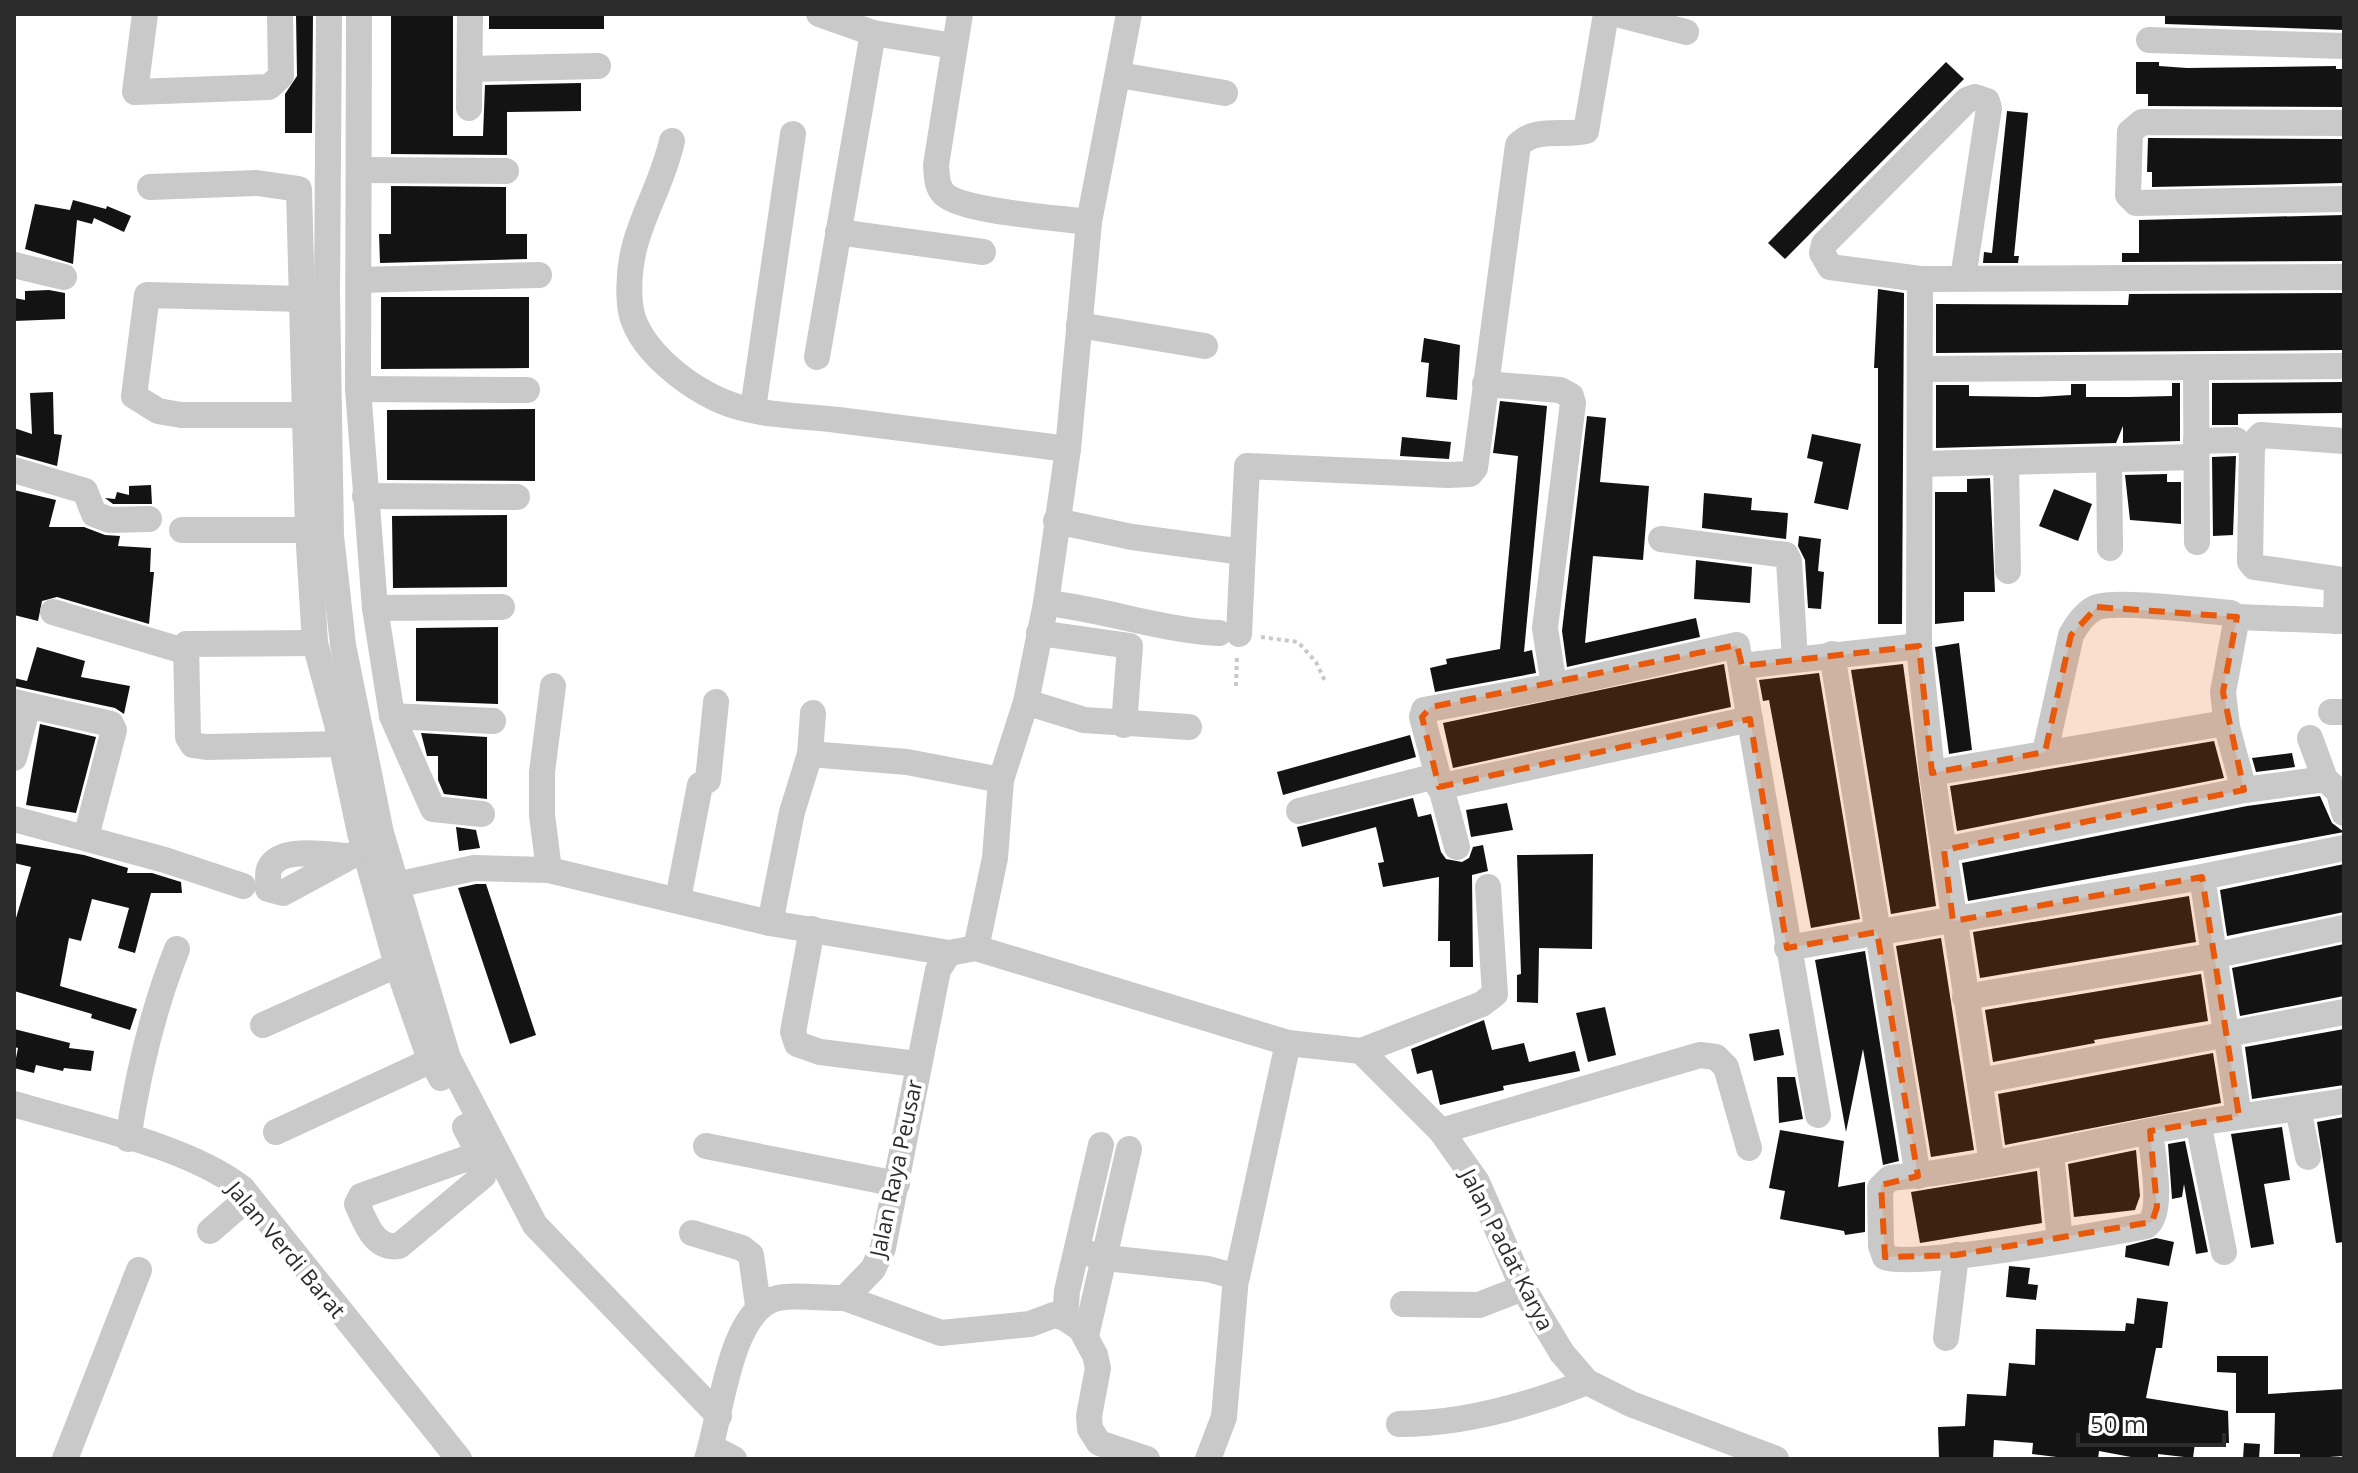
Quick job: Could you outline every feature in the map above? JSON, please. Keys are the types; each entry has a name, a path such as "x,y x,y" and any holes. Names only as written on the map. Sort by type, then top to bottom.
{"street":[{"path":"145,14 135,92 269,87 281,76 280,14"},
{"path":"329,14 317,408 308,530 315,643 341,744 356,852 432,1060 479,1154 483,1176 399,1246 388,1248 379,1244 357,1204 361,1196 479,1154"},
{"path":"359,14 359,402 375,608 392,716 433,809 482,814"},
{"path":"469,108 470,14"},
{"path":"819,14 873,33 954,46"},
{"path":"960,14 936,165 937,184 943,193 972,207 1089,222"},
{"path":"976,948 995,858 1001,780 1026,702 1046,603 1068,449 1089,222 1129,14"},
{"path":"1046,603 1084,606 1191,632 1229,633 1243,552 1247,466 1470,474 1475,468 1518,145 1531,135 1586,131 1606,14"},
{"path":"1616,14 1686,32"},
{"path":"817,357 873,33"},
{"path":"2149,40 2344,46"},
{"path":"471,69 598,66"},
{"path":"1119,75 1225,93"},
{"path":"1963,278 1989,108 1987,101 1975,97 1967,100 1824,244 1824,259 1836,270 1920,279 2344,277"},
{"path":"2344,123 2142,122 2130,132 2128,195 2136,203 2344,199"},
{"path":"753,409 793,134"},
{"path":"672,141 664,176 649,200 636,235 629,275 630,308 643,339 678,376 724,402 753,409 1068,449"},
{"path":"361,170 506,171"},
{"path":"150,187 257,183 299,189 301,299 317,408 339,621 381,833 448,1058 535,1225 719,1416"},
{"path":"838,232 983,252"},
{"path":"14,265 64,277"},
{"path":"360,280 539,275"},
{"path":"1920,279 1919,646 1932,773 1992,1163"},
{"path":"301,299 147,295 134,396 151,407 158,401 168,399 317,408 527,390"},
{"path":"1079,325 1205,346"},
{"path":"1920,369 2344,366"},
{"path":"2196,369 2197,542"},
{"path":"1485,384 1560,390 1571,396 1573,403 1545,628 1554,686"},
{"path":"2045,752 2071,635 2089,612 2116,604 2237,617 2340,621 2337,579 2254,567 2250,562 2252,445 2261,435 2344,441"},
{"path":"1921,464 2109,460 2196,449 2236,440"},
{"path":"2109,460 2110,548"},
{"path":"2006,464 2008,571"},
{"path":"14,470 85,491 94,514 110,520 149,519"},
{"path":"365,496 517,497"},
{"path":"1056,521 1132,537 1243,552"},
{"path":"182,530 308,530"},
{"path":"1661,539 1786,555 1789,561 1795,659"},
{"path":"375,608 502,607"},
{"path":"53,612 184,651"},
{"path":"2237,617 2225,678 2227,727 2244,790"},
{"path":"1039,633 1130,646 1124,725"},
{"path":"315,643 189,643 184,651 188,737 193,745 341,744"},
{"path":"1457,847 1422,717 1424,710 1554,686 1737,645 1818,1115"},
{"path":"1742,666 1919,646"},
{"path":"1832,654 1918,1176"},
{"path":"549,870 542,815 542,772 553,686"},
{"path":"678,899 700,785 708,780 716,702"},
{"path":"1026,702 1084,720 1189,727"},
{"path":"14,758 21,704 111,724 114,730 86,837"},
{"path":"770,923 792,812 810,754 813,713"},
{"path":"392,716 493,721"},
{"path":"1299,811 1750,719"},
{"path":"1932,773 2212,723 2227,727"},
{"path":"2310,738 2325,779 2337,788 2344,813"},
{"path":"810,754 907,762 1001,780"},
{"path":"1944,850 2244,790 2325,779"},
{"path":"14,819 86,837 243,886"},
{"path":"1787,948 2202,877 2344,848"},
{"path":"396,885 474,868 549,870 770,923 949,953 976,948 1288,1043 1361,1051 1482,1004 1495,994 1488,887"},
{"path":"2202,877 2217,955 2239,1116"},
{"path":"1965,997 2217,955 2344,928"},
{"path":"812,929 793,1032 797,1044 820,1052 917,1064"},
{"path":"128,1139 139,1063 157,1000 177,949"},
{"name":"Jalan Raya Peusar","path":"845,1298 873,1269 883,1248 938,970 949,953"},
{"path":"263,1025 397,965"},
{"path":"1980,1081 2344,1012"},
{"path":"1208,1459 1224,1417 1236,1277 1288,1043"},
{"name":"Jalan Padat Karya","path":"1361,1051 1441,1131 1477,1182 1523,1288 1562,1353 1587,1382 1631,1404 1776,1459"},
{"path":"1441,1131 1700,1055 1716,1057 1726,1067 1749,1148"},
{"path":"276,1132 432,1060"},
{"path":"2150,1131 2157,1207 2152,1222 2060,1241 1956,1255 1901,1261 1885,1257 1880,1220 1881,1185 1890,1178 2051,1153 2150,1131 2198,1122 2344,1101"},
{"name":"Jalan Verdi Barat","path":"14,1104 189,1158 223,1174 249,1197 459,1459"},
{"path":"2298,1109 2308,1157"},
{"path":"2198,1122 2224,1252"},
{"path":"706,1146 897,1184"},
{"path":"2051,1153 2060,1241"},
{"path":"1065,1318 1067,1291 1079,1251 1086,1203 1099,1156 1127,1160 1086,1336"},
{"path":"210,1231 249,1197"},
{"path":"692,1233 742,1248 751,1255 758,1305"},
{"path":"1079,1251 1106,1258 1208,1269 1236,1277"},
{"path":"1946,1338 1956,1255"},
{"path":"65,1459 139,1270"},
{"path":"1403,1304 1479,1305 1523,1288"},
{"path":"717,1455 725,1381 748,1318 758,1305 779,1297 845,1298 941,1333 1030,1324 1054,1315 1065,1318 1086,1336 1098,1368 1089,1416 1095,1451 1147,1459"},
{"path":"1399,1424 1484,1415 1538,1401 1587,1382"}],"path":[{"path":"1236,686 1229,633 1298,642 1316,662 1325,681"}],"highlighted area":[{"path":"2097,607 2237,617 2223,692 2244,790 1944,850 1953,921 2202,877 2239,1116 2150,1131 2157,1207 2152,1222 1956,1255 1885,1257 1881,1185 1918,1176 1877,932 1787,948 1750,719 1439,787 1422,717 1431,707 1737,645 1742,666 1919,646 1932,773 2045,752 2071,635"}],"building":[{"path":"296,14 313,14 312,133 285,133 285,94 297,76"},
{"path":"391,14 453,14 453,136 483,136 485,85 581,83 581,111 507,112 507,155 391,154"},
{"path":"489,14 604,14 604,29 489,29"},
{"path":"2165,14 2344,14 2344,30 2165,24"},
{"path":"1946,62 1964,79 1785,259 1768,243"},
{"path":"2136,62 2159,62 2159,66 2187,68 2336,66 2336,69 2344,69 2344,107 2148,106 2148,94 2136,94"},
{"path":"2007,111 2028,113 2014,256 2019,256 2018,263 1983,263 1984,252 1992,253"},
{"path":"2148,138 2344,139 2344,183 2152,187 2152,172 2147,172"},
{"path":"391,186 506,187 506,234 527,234 527,259 380,263 379,234 391,234"},
{"path":"73,200 106,209 107,206 131,216 124,232 94,218 92,224 77,220 73,264 25,249 35,204 70,210"},
{"path":"2344,215 2344,261 2122,262 2122,253 2139,253 2139,220"},
{"path":"1878,289 1904,293 1902,624 1878,624 1878,368 1874,368"},
{"path":"25,291 65,293 65,319 14,321 14,298 25,300"},
{"path":"2344,293 2344,350 1936,353 1936,304 2128,305 2129,294"},
{"path":"381,297 529,297 529,368 381,369"},
{"path":"1424,338 1460,345 1457,400 1426,397 1429,363 1421,362"},
{"path":"2344,382 2344,413 2238,414 2238,425 2212,425 2212,383"},
{"path":"2172,383 2180,383 2180,441 2123,443 2123,426 2116,443 1936,448 1936,385 1969,385 1969,396 2038,397 2071,395 2071,384 2086,384 2086,397 2129,397 2172,396"},
{"path":"53,392 54,434 62,435 57,466 14,454 14,428 32,434 30,393"},
{"path":"1500,401 1547,406 1524,652 1532,650 1536,673 1435,692 1430,668 1447,664 1446,659 1500,649 1518,456 1493,453"},
{"path":"535,409 535,481 387,480 387,410"},
{"path":"1587,416 1606,418 1600,482 1649,486 1643,560 1593,556 1585,643 1696,618 1700,637 1567,667 1562,631"},
{"path":"1812,434 1861,444 1848,510 1814,503 1823,462 1807,458"},
{"path":"1402,437 1451,442 1449,459 1400,456"},
{"path":"2236,456 2233,535 2213,536 2212,457"},
{"path":"2167,474 2167,482 2181,482 2181,524 2130,520 2125,475"},
{"path":"1990,478 1995,592 1964,592 1964,621 1935,624 1935,492 1967,492 1967,479"},
{"path":"151,485 152,504 113,504 105,498 115,499 117,492 129,495 129,486"},
{"path":"2054,489 2092,504 2078,541 2039,526"},
{"path":"14,490 56,500 49,527 84,527 105,535 120,536 118,546 151,548 150,572 154,572 149,624 57,597 42,601 38,621 14,615"},
{"path":"1704,493 1752,498 1751,510 1788,513 1786,539 1702,528"},
{"path":"507,515 507,587 393,588 392,516"},
{"path":"1799,536 1821,539 1818,571 1824,572 1821,609 1808,608 1805,560 1798,546"},
{"path":"1696,560 1752,567 1750,603 1694,599"},
{"path":"498,627 498,704 416,701 416,628"},
{"path":"1959,643 1972,750 1949,754 1935,647"},
{"path":"37,647 85,661 81,677 130,686 124,714 115,708 14,686 14,678 27,681"},
{"path":"1724,664 1731,707 1453,768 1443,723"},
{"path":"1903,664 1936,906 1891,914 1851,670"},
{"path":"1819,673 1860,919 1811,928 1769,700 1763,701 1759,680"},
{"path":"40,724 96,737 76,813 26,805"},
{"path":"421,733 487,737 487,799 444,794 438,780 438,756 427,756"},
{"path":"1410,735 1416,757 1283,795 1277,772"},
{"path":"2214,741 2224,778 1957,831 1950,786"},
{"path":"2292,753 2295,767 2256,772 2252,758"},
{"path":"2320,796 2332,823 2344,832 1968,901 1962,863 2247,806"},
{"path":"1413,798 1418,817 1431,814 1441,852 1446,859 1462,862 1469,858 1473,847 1483,845 1488,871 1472,875 1473,967 1450,967 1450,941 1438,941 1439,877 1383,887 1378,863 1384,862 1376,827 1302,847 1297,827"},
{"path":"1507,803 1513,830 1471,837 1466,810"},
{"path":"456,827 476,830 480,848 459,851"},
{"path":"14,843 84,855 128,868 127,873 152,873 181,882 182,893 151,893 135,953 118,948 129,908 92,899 81,941 69,938 60,986 137,1009 130,1030 91,1018 92,1014 14,991 14,925 31,867 14,863"},
{"path":"1593,854 1592,949 1539,948 1538,1003 1517,1002 1517,975 1521,974 1517,855"},
{"path":"2344,864 2344,912 2227,936 2220,890"},
{"path":"486,884 536,1035 510,1044 458,888"},
{"path":"2189,896 2196,942 1980,978 1973,932"},
{"path":"1941,938 1974,1150 1931,1157 1896,946"},
{"path":"2344,944 2344,996 2240,1016 2232,968"},
{"path":"1865,951 1899,1161 1883,1165 1863,1049 1846,1132 1815,960"},
{"path":"2201,974 2208,1021 2094,1040 2095,1043 1993,1062 1985,1010"},
{"path":"1605,1007 1616,1055 1588,1062 1576,1013"},
{"path":"1484,1020 1492,1050 1524,1043 1529,1062 1575,1051 1580,1071 1503,1086 1504,1090 1440,1105 1432,1070 1417,1074 1411,1049"},
{"path":"14,1029 70,1043 69,1048 94,1051 91,1071 64,1068 63,1071 36,1065 34,1073 14,1068 18,1048 14,1047"},
{"path":"1779,1029 1784,1055 1754,1061 1749,1034"},
{"path":"2344,1029 2344,1085 2252,1099 2245,1047"},
{"path":"2213,1053 2221,1103 2005,1145 1998,1094"},
{"path":"1777,1077 1795,1077 1803,1119 1779,1123"},
{"path":"2344,1117 2344,1242 2336,1243 2317,1122"},
{"path":"2282,1127 2290,1180 2264,1184 2274,1244 2251,1248 2231,1134"},
{"path":"1780,1130 1844,1141 1838,1187 1865,1182 1865,1232 1845,1235 1844,1231 1780,1219 1785,1191 1769,1188"},
{"path":"2185,1141 2208,1252 2196,1254 2184,1184 2182,1197 2172,1199 2168,1144"},
{"path":"2136,1150 2140,1196 2135,1210 2074,1217 2068,1164"},
{"path":"2037,1171 2042,1223 1920,1243 1911,1192"},
{"path":"2156,1238 2174,1242 2169,1266 2125,1257 2126,1246"},
{"path":"2009,1266 2030,1268 2028,1284 2038,1285 2036,1300 2006,1297"},
{"path":"2137,1298 2168,1302 2162,1348 2156,1348 2146,1398 2228,1411 2229,1443 2195,1443 2193,1458 2158,1454 2158,1459 2131,1457 2099,1451 2098,1459 2073,1459 2032,1454 2033,1443 1994,1440 1993,1459 1939,1459 1938,1427 1965,1426 1967,1394 2006,1396 2009,1363 2035,1365 2036,1329 2125,1331 2126,1323 2134,1324"},
{"path":"2217,1356 2268,1356 2268,1394 2344,1389 2344,1456 2300,1459 2300,1454 2274,1454 2275,1413 2236,1413 2236,1373 2217,1372"},
{"path":"2244,1443 2260,1444 2259,1459 2243,1459"}]}
